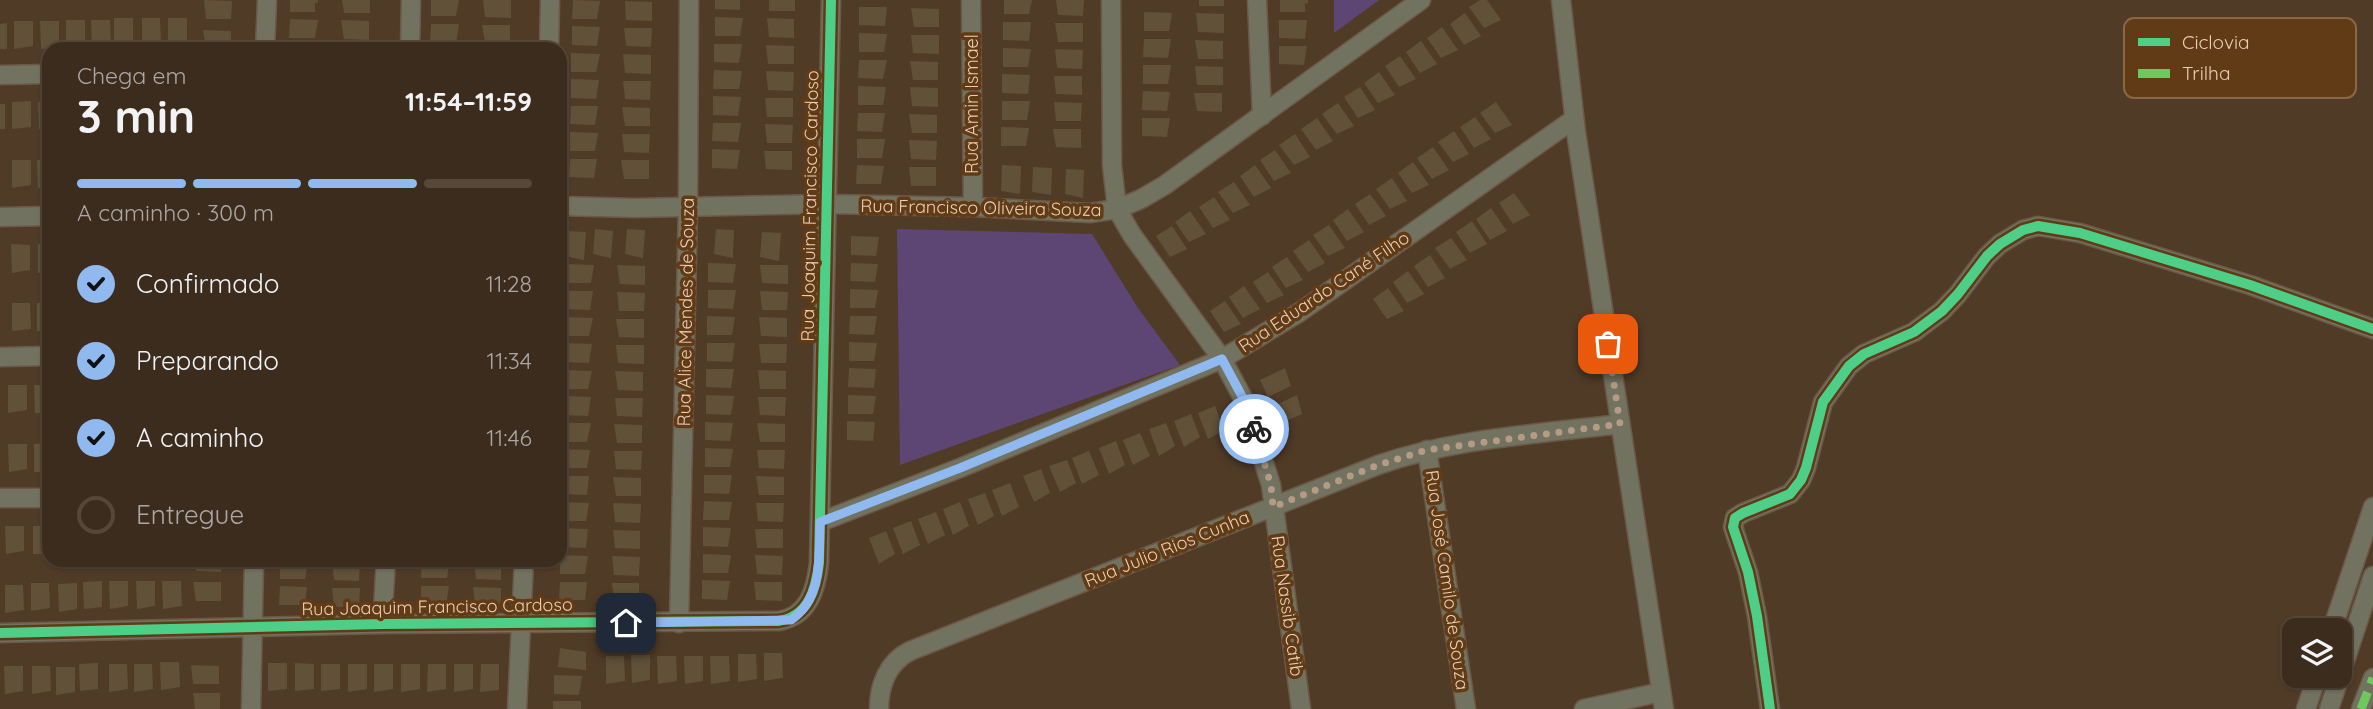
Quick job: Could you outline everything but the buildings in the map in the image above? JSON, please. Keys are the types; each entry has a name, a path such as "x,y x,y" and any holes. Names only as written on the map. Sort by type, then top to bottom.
{"street":[{"path":"265,42 267,0"},
{"path":"410,42 411,0"},
{"path":"549,42 550,0"},
{"name":"Rua Alice Mendes de Souza","path":"678,623 688,206 689,0"},
{"name":"Rua Joaquim Francisco Cardoso","path":"0,632 521,622 778,621 791,620 799,614 811,598 817,579 820,522 831,0"},
{"name":"Rua Amin Ismael","path":"971,0 973,207"},
{"name":"Rua Nassib Catib","path":"1111,0 1112,165 1117,209 1132,235 1222,359 1244,400 1271,485 1301,709"},
{"path":"1257,0 1262,116"},
{"name":"Rua Francisco Oliveira Souza","path":"567,206 635,208 828,204 973,207 1056,213 1090,213 1117,209 1165,185 1421,0"},
{"path":"1560,0 1574,119 1663,700 1584,709"},
{"path":"0,75 42,74"},
{"name":"Rua Eduardo Cané Filho","path":"820,522 960,468 1222,359 1300,312 1574,119"},
{"path":"0,217 42,216"},
{"path":"1770,709 1751,581 1733,527 1735,518 1790,494 1796,488 1806,468 1822,402 1849,366 1864,354 1914,332 1942,311 1987,256 2015,234 2038,226 2080,233 2250,285 2373,329"},
{"path":"0,357 42,356"},
{"name":"Rua Julio Rios Cunha","path":"879,709 885,677 898,657 910,651 1378,465 1427,450 1620,424"},
{"name":"Rua José Camilo de Souza","path":"1427,450 1466,709"},
{"path":"0,498 42,498"},
{"path":"2337,618 2370,529 2373,507"},
{"path":"251,709 254,567"},
{"path":"383,624 386,567"},
{"path":"517,709 524,567"},
{"path":"2329,709 2373,576"},
{"path":"2361,709 2373,678"},
{"path":"2306,709 2313,688"}],"shaded area":[{"path":"1334,0 1379,0 1334,33"},
{"path":"897,229 1092,234 1138,308 1180,365 900,465"}],"marked path":[{"path":"2361,709 2373,678"}],"cycle path":[{"path":"0,633 382,624 778,621 797,614 813,592 819,563 831,0"},
{"path":"1770,709 1757,616 1748,572 1733,527 1735,518 1790,494 1801,480 1823,402 1849,366 1864,354 1914,332 1942,311 2000,244 2023,230 2038,226 2080,233 2250,285 2373,329"}],"way so far":[{"path":"1254,429 1271,485 1273,507 1378,465 1427,450 1620,424 1608,344"}],"route":[{"path":"626,623 791,620 804,609 814,591 819,563 820,522 960,468 1222,359 1244,400 1254,429"}]}
